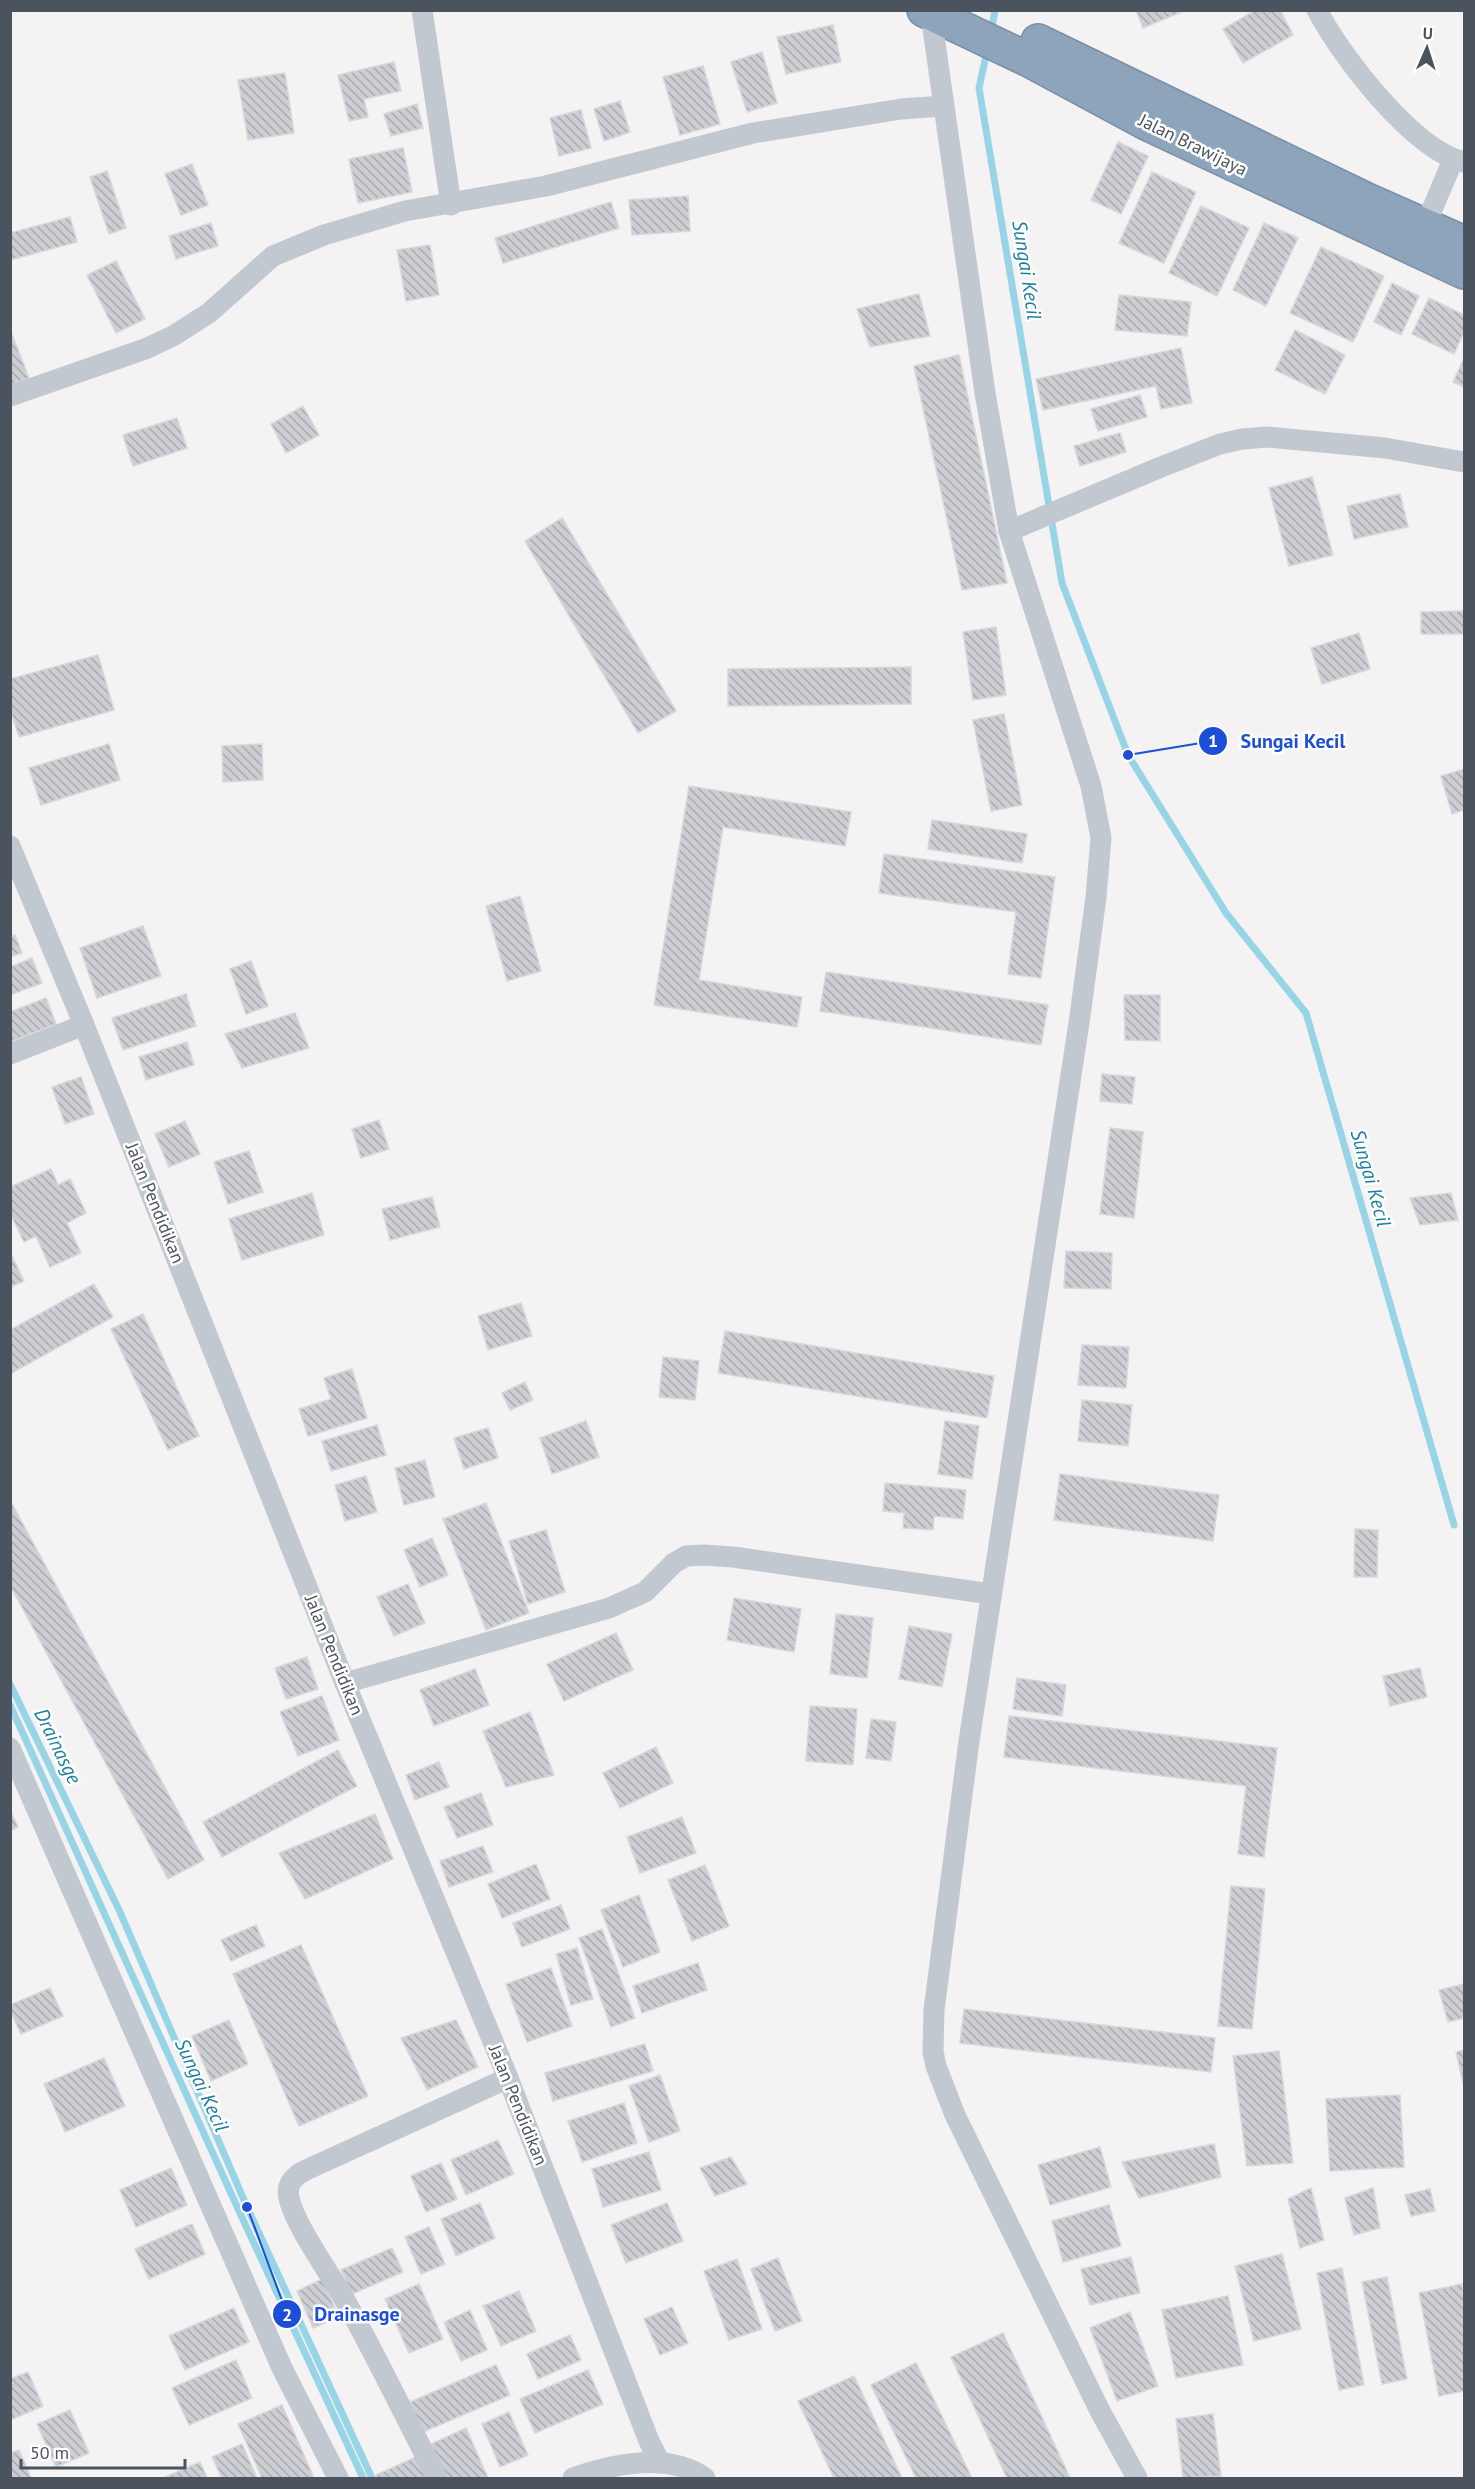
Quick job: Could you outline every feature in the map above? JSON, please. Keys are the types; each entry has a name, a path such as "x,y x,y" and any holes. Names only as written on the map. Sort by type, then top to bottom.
{"highway":[{"name":"Jalan Brawijaya","path":"928,13 975,19 1036,52 1464,243"},
{"name":"Jalan Brawijaya","path":"1036,52 1146,123 1464,272"}],"street":[{"path":"422,10 451,205"},
{"path":"1317,10 1336,41 1386,106 1420,136 1459,161 1425,226"},
{"path":"928,13 944,106 985,393 1009,531 1091,786 1101,838 1096,897 1079,1023 991,1594 944,1923 934,2010 933,2052 936,2066 956,2115 1100,2411 1137,2478"},
{"path":"10,396 145,349 172,336 209,313 273,256 324,235 405,212 546,186 753,133 901,109 944,106"},
{"path":"1009,531 1067,509 1161,467 1220,444 1242,439 1267,437 1385,447 1464,462"},
{"name":"Jalan Pendidikan","path":"10,846 84,1025 345,1683 508,2078 645,2430 660,2463"},
{"path":"10,1054 84,1025"},
{"path":"345,1683 609,1608 645,1592 674,1563 686,1556 733,1557 991,1594"},
{"path":"10,1748 278,2358 338,2478"},
{"path":"437,2478 343,2296 296,2216 289,2200 288,2187 292,2179 306,2170 508,2078"},
{"path":"573,2478 618,2467 660,2463 696,2472 705,2478"}],"building":[{"path":"1136,10 1186,10 1143,28"},
{"path":"1256,10 1280,10 1293,35 1243,63 1223,29"},
{"path":"833,25 841,62 786,74 777,37"},
{"path":"762,52 777,103 747,112 731,62"},
{"path":"394,62 401,91 364,99 368,117 349,121 338,75"},
{"path":"703,66 720,124 680,135 663,77"},
{"path":"285,73 294,133 248,140 238,80"},
{"path":"620,101 630,132 604,141 594,109"},
{"path":"417,104 423,128 391,136 384,114"},
{"path":"581,110 591,148 559,156 550,118"},
{"path":"1118,142 1148,156 1121,214 1091,200"},
{"path":"403,148 412,192 358,203 349,159"},
{"path":"192,164 208,205 181,215 165,174"},
{"path":"107,171 126,228 109,234 90,177"},
{"path":"1152,172 1196,192 1164,263 1119,243"},
{"path":"688,196 690,231 632,235 629,200"},
{"path":"611,202 619,228 503,263 495,238"},
{"path":"1201,206 1249,228 1217,296 1169,273"},
{"path":"70,217 77,242 10,260 10,233"},
{"path":"211,223 218,246 176,259 169,236"},
{"path":"1264,223 1298,238 1266,306 1233,290"},
{"path":"430,245 439,295 406,301 397,250"},
{"path":"1321,247 1384,276 1353,342 1290,313"},
{"path":"116,261 145,319 116,333 87,275"},
{"path":"1392,283 1419,296 1401,335 1374,322"},
{"path":"919,294 930,336 870,347 857,309"},
{"path":"1119,295 1191,302 1187,336 1115,330"},
{"path":"1429,298 1464,315 1464,332 1454,354 1412,334"},
{"path":"10,329 29,378 10,385"},
{"path":"1295,330 1345,355 1325,394 1275,370"},
{"path":"1181,348 1192,403 1161,409 1156,386 1043,410 1036,379"},
{"path":"959,355 1007,583 962,590 914,366"},
{"path":"1464,358 1464,387 1453,382"},
{"path":"1140,395 1147,417 1098,431 1091,409"},
{"path":"303,406 319,435 286,453 271,424"},
{"path":"177,418 187,448 133,466 123,435"},
{"path":"1120,433 1126,452 1080,466 1074,446"},
{"path":"1312,477 1333,555 1289,566 1269,488"},
{"path":"1400,494 1408,527 1354,539 1347,506"},
{"path":"562,518 676,711 638,733 525,541"},
{"path":"1464,611 1464,634 1421,634 1421,612"},
{"path":"996,627 1006,695 973,700 963,632"},
{"path":"1359,633 1370,669 1322,684 1311,648"},
{"path":"98,655 114,710 19,737 10,709 10,679"},
{"path":"911,667 911,704 728,706 728,669"},
{"path":"1004,714 1022,805 991,811 973,720"},
{"path":"109,744 120,780 41,805 29,768"},
{"path":"262,744 263,780 223,782 222,746"},
{"path":"1464,769 1464,810 1452,814 1441,776"},
{"path":"689,786 851,812 845,846 723,827 699,980 802,997 797,1027 654,1005"},
{"path":"932,820 1027,834 1022,863 928,849"},
{"path":"884,854 1055,877 1041,978 1008,974 1016,912 879,893"},
{"path":"520,896 541,971 507,981 486,906"},
{"path":"143,926 161,976 97,998 80,948"},
{"path":"15,935 22,953 10,957 10,937"},
{"path":"32,958 42,983 10,995 10,967"},
{"path":"251,961 268,1006 246,1014 230,969"},
{"path":"826,972 1048,1005 1041,1045 820,1011"},
{"path":"186,994 196,1026 123,1050 112,1018"},
{"path":"1124,995 1160,995 1160,1041 1125,1040"},
{"path":"46,998 56,1024 10,1042 10,1012"},
{"path":"295,1013 309,1048 242,1068 225,1034"},
{"path":"187,1042 194,1065 146,1080 139,1057"},
{"path":"1102,1074 1135,1077 1132,1104 1100,1101"},
{"path":"81,1077 94,1114 65,1124 52,1087"},
{"path":"379,1120 389,1149 361,1158 352,1129"},
{"path":"185,1121 200,1154 169,1167 155,1134"},
{"path":"1110,1128 1143,1132 1134,1218 1100,1214"},
{"path":"249,1151 263,1192 228,1204 214,1162"},
{"path":"51,1169 58,1185 70,1179 86,1213 67,1223 81,1253 50,1267 36,1236 24,1242 12,1217 10,1218 10,1187"},
{"path":"312,1193 324,1235 242,1260 229,1219"},
{"path":"1451,1193 1458,1220 1420,1225 1410,1198"},
{"path":"432,1197 440,1227 390,1240 382,1209"},
{"path":"1066,1251 1112,1253 1111,1289 1064,1288"},
{"path":"10,1252 24,1281 10,1287"},
{"path":"94,1284 113,1317 10,1374 10,1330"},
{"path":"521,1303 532,1336 488,1350 478,1316"},
{"path":"143,1314 199,1436 168,1450 111,1329"},
{"path":"725,1331 994,1376 987,1418 718,1373"},
{"path":"1082,1345 1129,1347 1126,1388 1078,1385"},
{"path":"663,1357 699,1361 695,1400 659,1397"},
{"path":"352,1369 367,1418 308,1436 299,1409 331,1399 324,1378"},
{"path":"525,1382 533,1400 510,1410 502,1393"},
{"path":"1082,1400 1132,1405 1128,1446 1078,1441"},
{"path":"586,1421 599,1457 552,1474 540,1438"},
{"path":"945,1421 979,1426 972,1479 938,1474"},
{"path":"377,1425 386,1455 331,1471 322,1441"},
{"path":"488,1428 498,1458 464,1469 454,1438"},
{"path":"425,1460 435,1497 404,1505 395,1468"},
{"path":"1060,1474 1219,1495 1213,1541 1054,1520"},
{"path":"366,1476 377,1512 345,1521 335,1485"},
{"path":"885,1483 966,1490 963,1519 934,1516 933,1530 903,1528 904,1513 883,1511"},
{"path":"10,1500 204,1860 168,1879 10,1585"},
{"path":"486,1503 529,1613 486,1630 443,1519"},
{"path":"1355,1529 1378,1530 1377,1577 1354,1577"},
{"path":"546,1530 565,1592 528,1604 509,1541"},
{"path":"432,1538 448,1575 420,1587 404,1550"},
{"path":"408,1584 425,1623 394,1636 377,1597"},
{"path":"734,1598 801,1609 794,1652 727,1640"},
{"path":"836,1614 873,1618 867,1678 830,1674"},
{"path":"909,1626 952,1634 942,1687 899,1679"},
{"path":"616,1633 633,1670 564,1701 547,1664"},
{"path":"307,1657 318,1689 286,1699 275,1668"},
{"path":"1420,1668 1427,1697 1390,1706 1383,1676"},
{"path":"475,1669 489,1705 434,1726 420,1690"},
{"path":"1017,1678 1066,1685 1062,1716 1013,1709"},
{"path":"322,1696 339,1740 298,1756 280,1712"},
{"path":"810,1706 857,1709 853,1765 806,1761"},
{"path":"530,1712 554,1775 506,1787 483,1731"},
{"path":"1009,1716 1277,1748 1264,1857 1238,1854 1246,1786 1004,1757"},
{"path":"871,1719 896,1722 891,1761 866,1758"},
{"path":"656,1747 673,1783 620,1808 603,1773"},
{"path":"338,1750 357,1786 222,1857 203,1822"},
{"path":"439,1762 449,1787 415,1800 406,1775"},
{"path":"481,1793 493,1825 457,1838 444,1807"},
{"path":"10,1810 18,1827 10,1831"},
{"path":"375,1814 393,1859 305,1899 279,1853"},
{"path":"682,1817 696,1853 640,1873 627,1837"},
{"path":"483,1846 493,1872 449,1887 440,1861"},
{"path":"536,1864 550,1899 502,1918 488,1884"},
{"path":"705,1865 729,1926 692,1941 668,1880"},
{"path":"1231,1886 1265,1889 1252,2029 1218,2026"},
{"path":"639,1895 660,1952 623,1967 601,1910"},
{"path":"561,1905 570,1929 522,1947 513,1923"},
{"path":"256,1925 265,1946 231,1961 221,1940"},
{"path":"602,1929 635,2018 611,2027 579,1938"},
{"path":"301,1945 368,2096 299,2126 233,1974"},
{"path":"577,1948 593,1999 571,2005 556,1954"},
{"path":"698,1963 707,1990 642,2013 633,1986"},
{"path":"551,1968 572,2026 527,2042 506,1984"},
{"path":"1464,1984 1464,2018 1448,2022 1439,1990"},
{"path":"50,1988 63,2016 21,2034 10,2005"},
{"path":"964,2009 1215,2038 1211,2072 960,2043"},
{"path":"229,2020 248,2064 211,2081 192,2036"},
{"path":"456,2020 478,2067 427,2090 401,2038"},
{"path":"645,2044 653,2071 553,2101 545,2073"},
{"path":"1464,2050 1464,2083 1463,2083 1456,2052"},
{"path":"1279,2051 1293,2163 1247,2166 1233,2056"},
{"path":"104,2058 125,2106 65,2132 44,2084"},
{"path":"660,2075 680,2131 649,2142 629,2086"},
{"path":"1400,2095 1404,2167 1330,2171 1326,2099"},
{"path":"624,2103 637,2143 582,2162 568,2121"},
{"path":"498,2140 514,2174 466,2195 451,2160"},
{"path":"1214,2144 1221,2177 1139,2198 1122,2162"},
{"path":"1100,2147 1111,2187 1050,2205 1038,2165"},
{"path":"649,2152 661,2190 603,2207 592,2169"},
{"path":"731,2157 747,2184 715,2196 700,2168"},
{"path":"441,2163 457,2199 426,2212 411,2176"},
{"path":"171,2168 187,2205 136,2227 120,2190"},
{"path":"1311,2188 1324,2240 1300,2248 1288,2199"},
{"path":"1373,2188 1380,2228 1354,2235 1345,2198"},
{"path":"1430,2189 1435,2211 1411,2216 1405,2195"},
{"path":"480,2203 495,2238 456,2256 441,2219"},
{"path":"667,2203 683,2241 626,2263 611,2225"},
{"path":"1109,2205 1121,2246 1063,2262 1052,2221"},
{"path":"192,2224 205,2254 149,2279 135,2249"},
{"path":"429,2227 445,2264 421,2274 405,2237"},
{"path":"392,2248 403,2272 352,2294 341,2270"},
{"path":"1282,2254 1301,2329 1254,2341 1235,2266"},
{"path":"1131,2257 1140,2293 1090,2305 1081,2269"},
{"path":"778,2258 802,2321 775,2331 751,2269"},
{"path":"737,2259 762,2329 729,2340 704,2271"},
{"path":"1342,2268 1364,2385 1339,2390 1317,2273"},
{"path":"1387,2277 1407,2379 1382,2384 1362,2282"},
{"path":"322,2279 339,2317 313,2328 297,2291"},
{"path":"419,2284 443,2339 409,2353 385,2299"},
{"path":"1462,2284 1464,2391 1439,2396 1419,2293"},
{"path":"519,2291 536,2331 501,2346 483,2306"},
{"path":"1228,2296 1243,2365 1176,2378 1162,2310"},
{"path":"672,2307 688,2343 660,2355 644,2319"},
{"path":"234,2308 249,2342 185,2370 169,2336"},
{"path":"470,2310 487,2350 461,2361 444,2322"},
{"path":"1130,2312 1158,2386 1117,2401 1090,2328"},
{"path":"1003,2333 1070,2478 1007,2478 951,2357"},
{"path":"570,2335 581,2360 538,2379 527,2354"},
{"path":"236,2360 252,2398 189,2425 172,2388"},
{"path":"916,2363 972,2478 916,2478 871,2385"},
{"path":"496,2365 510,2395 423,2432 410,2402"},
{"path":"588,2370 603,2404 535,2433 520,2399"},
{"path":"28,2372 43,2406 10,2420 10,2379"},
{"path":"854,2376 902,2478 834,2478 798,2401"},
{"path":"282,2405 314,2478 262,2478 238,2424"},
{"path":"70,2410 89,2453 56,2467 37,2424"},
{"path":"509,2412 528,2455 500,2467 482,2424"},
{"path":"1213,2414 1221,2476 1183,2478 1176,2419"},
{"path":"466,2428 488,2478 446,2478 431,2444"},
{"path":"242,2444 257,2478 222,2478 212,2457"},
{"path":"19,2450 31,2478 10,2478 10,2453"},
{"path":"418,2456 427,2478 378,2478 376,2475"},
{"path":"200,2462 207,2478 163,2478"}],"waterway":[{"name":"Sungai Kecil","path":"991,32 995,10"},
{"name":"Sungai Kecil","path":"987,51 979,88 1062,583 1128,755 1226,913 1306,1013 1454,1525"},
{"name":"Drainasge","path":"10,1684 120,1912 247,2207 372,2478"},
{"name":"Sungai Kecil","path":"10,1705 239,2211 363,2478"}],"place":[{"name":"Sungai Kecil","path":"1128,755"},
{"name":"Drainasge","path":"247,2207"}]}
